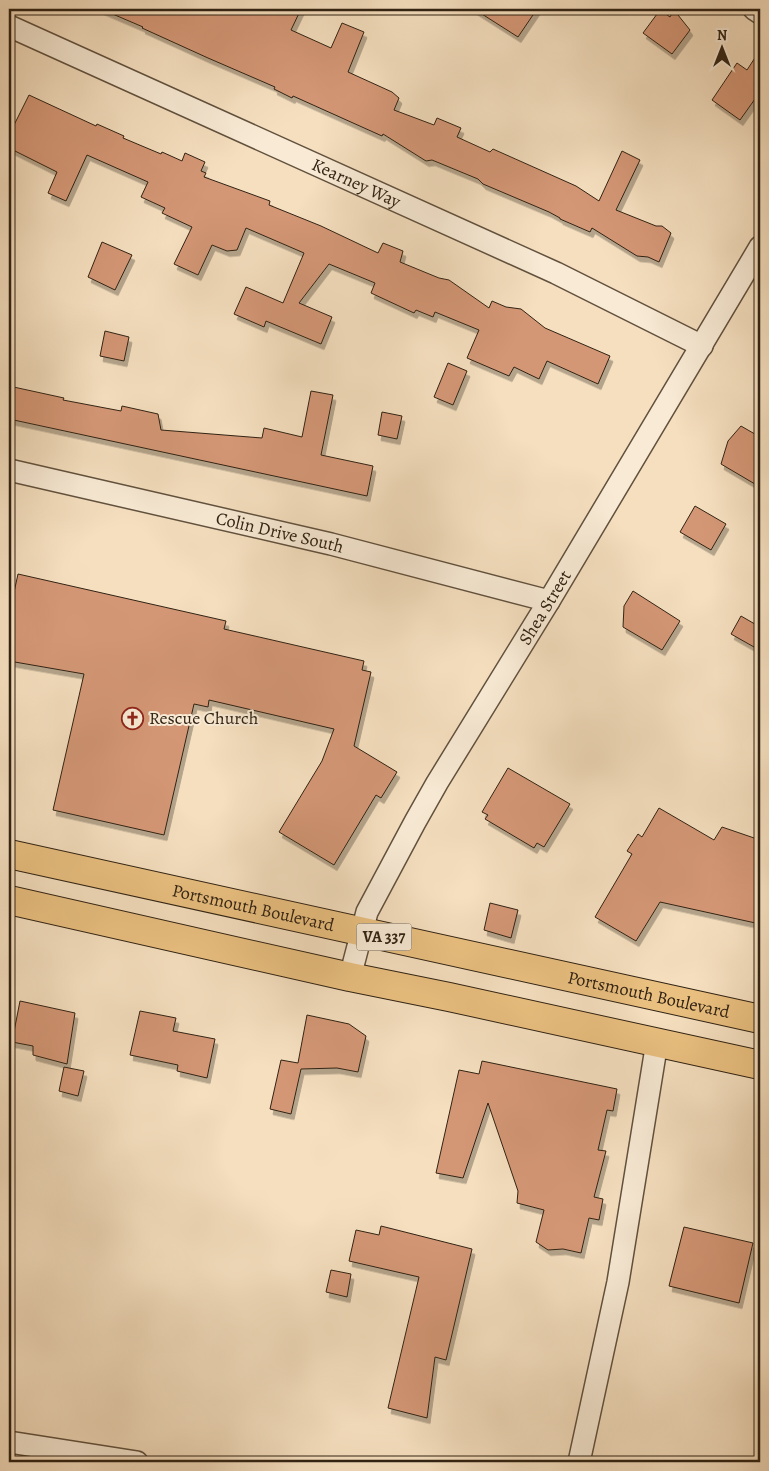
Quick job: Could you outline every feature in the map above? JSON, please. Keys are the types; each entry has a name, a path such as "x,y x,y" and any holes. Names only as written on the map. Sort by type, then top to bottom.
{"main road":[{"name":"Portsmouth Boulevard","path":"9,854 760,1019"},
{"path":"9,900 350,977 760,1065"}],"street":[{"path":"754,9 760,13"},
{"name":"Kearney Way","path":"9,26 556,273 702,346"},
{"name":"Shea Street","path":"350,977 367,912 437,783 550,601 760,247"},
{"name":"Colin Drive South","path":"9,470 331,544 550,601"},
{"path":"579,1462 618,1282 658,1042"},
{"path":"9,1442 138,1462"}],"building":[{"path":"101,9 301,9 291,30 331,48 342,23 364,32 348,72 392,92 399,98 394,110 434,125 437,118 461,128 457,137 490,152 493,149 576,186 599,201 622,151 640,160 616,210 656,226 662,226 671,233 659,262 648,257 637,256 592,228 590,232 483,184 478,179 432,160 426,161 383,134 382,136 293,96 292,98 274,89 275,87"},
{"path":"474,9 537,9 518,37"},
{"path":"660,10 670,17 674,10 690,30 672,54 643,33"},
{"path":"760,50 760,92 740,120 712,100 737,63 747,70"},
{"path":"29,95 161,154 162,152 182,161 185,153 205,162 201,171 206,173 204,177 270,201 269,205 321,226 378,253 383,243 403,251 400,262 439,278 449,280 489,308 492,301 506,307 521,309 545,328 610,356 598,384 547,361 539,379 514,367 509,376 467,358 479,330 435,312 433,317 416,310 414,313 371,293 375,283 329,264 299,303 332,317 321,344 266,321 264,327 234,314 246,287 283,303 304,253 246,228 237,250 227,251 212,245 198,275 174,264 192,227 162,213 165,208 141,197 148,182 87,155 66,201 48,193 57,172 9,148 9,135"},
{"path":"102,242 132,255 115,290 88,277"},
{"path":"105,331 129,337 124,361 100,356"},
{"path":"448,363 467,371 453,405 434,397"},
{"path":"9,386 64,398 63,400 121,411 122,406 158,414 161,430 262,438 264,428 302,437 311,391 333,395 321,455 373,466 367,496 9,419"},
{"path":"382,412 402,416 397,439 378,435"},
{"path":"741,426 760,437 760,487 721,464 728,441"},
{"path":"695,506 726,524 711,550 680,532"},
{"name":"Rescue Church","path":"18,574 226,621 224,629 364,661 362,670 371,672 354,746 397,772 381,798 376,795 334,865 279,832 322,761 334,729 209,700 208,707 194,704 164,835 53,810 84,674 9,661 9,615"},
{"path":"633,591 680,621 662,650 623,627 624,606"},
{"path":"741,616 760,627 760,636 754,647 731,634"},
{"path":"508,768 570,804 544,847 537,843 534,848 485,819 488,815 482,812"},
{"path":"659,808 714,840 722,827 760,840 760,924 660,902 636,941 595,917 632,854 627,851 638,834 642,837"},
{"path":"490,903 518,910 511,938 484,930"},
{"path":"20,1001 75,1013 67,1064 33,1055 33,1046 12,1042"},
{"path":"140,1011 176,1018 173,1031 215,1039 207,1078 177,1071 178,1065 130,1055"},
{"path":"307,1015 349,1024 366,1036 358,1072 337,1068 301,1069 291,1114 270,1109 281,1060 298,1063"},
{"path":"482,1061 617,1089 613,1111 607,1110 598,1150 606,1151 594,1197 603,1199 599,1220 589,1218 581,1253 563,1249 548,1250 536,1242 544,1210 517,1203 518,1191 488,1103 463,1178 436,1173 459,1070 479,1074"},
{"path":"64,1067 84,1071 78,1096 59,1091"},
{"path":"381,1226 472,1249 446,1360 435,1357 427,1418 388,1408 419,1277 349,1261 356,1230 379,1235"},
{"path":"684,1227 753,1243 739,1303 669,1286"},
{"path":"331,1270 351,1274 347,1297 326,1292"}],"place":[{"name":"Rescue Church","path":"133,718"}]}
